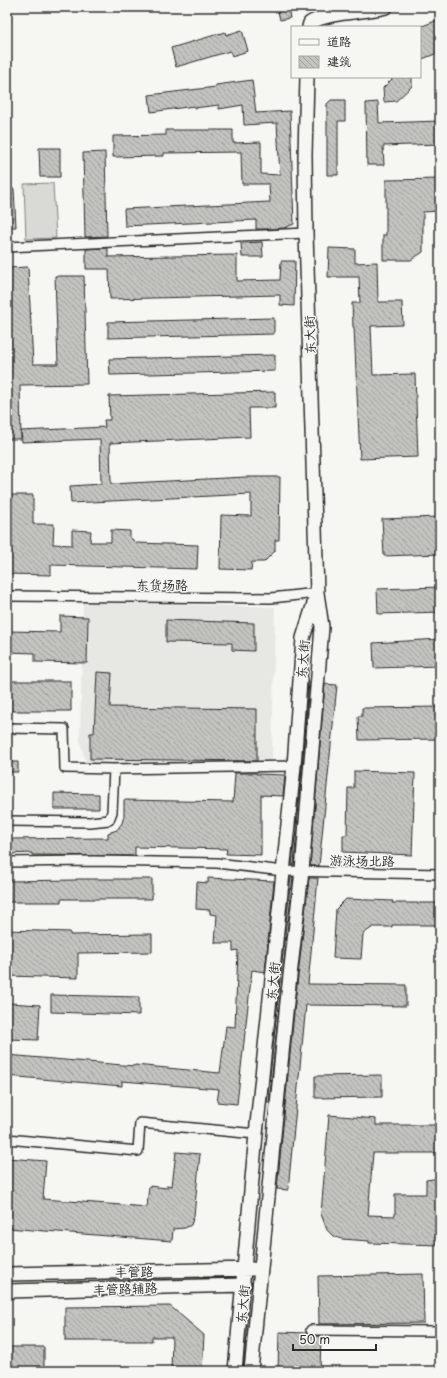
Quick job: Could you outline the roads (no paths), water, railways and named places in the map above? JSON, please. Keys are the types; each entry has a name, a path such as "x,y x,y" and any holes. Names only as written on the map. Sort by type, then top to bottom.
{"main road":[{"path":"309,25 325,16 386,7"},
{"name":"东大街","path":"251,1371 287,1002 302,871 322,627 317,594 306,233 305,155 307,78"},
{"name":"东大街","path":"235,1371 244,1285 256,1134 294,766 303,638 317,594"},
{"name":"丰管路","path":"7,1274 261,1268"},
{"name":"丰管路辅路","path":"7,1291 244,1285"}],"street":[{"path":"7,247 306,233"},
{"name":"东货场路","path":"7,596 272,598 317,594"},
{"path":"7,728 64,729 65,768 114,769 294,766"},
{"path":"7,821 90,822 109,820 112,812 114,769"},
{"name":"游泳场北路","path":"7,862 94,861 217,863 283,871 440,874"},
{"path":"7,1139 138,1151 140,1124 256,1134"},
{"path":"311,1330 440,1331"}]}
